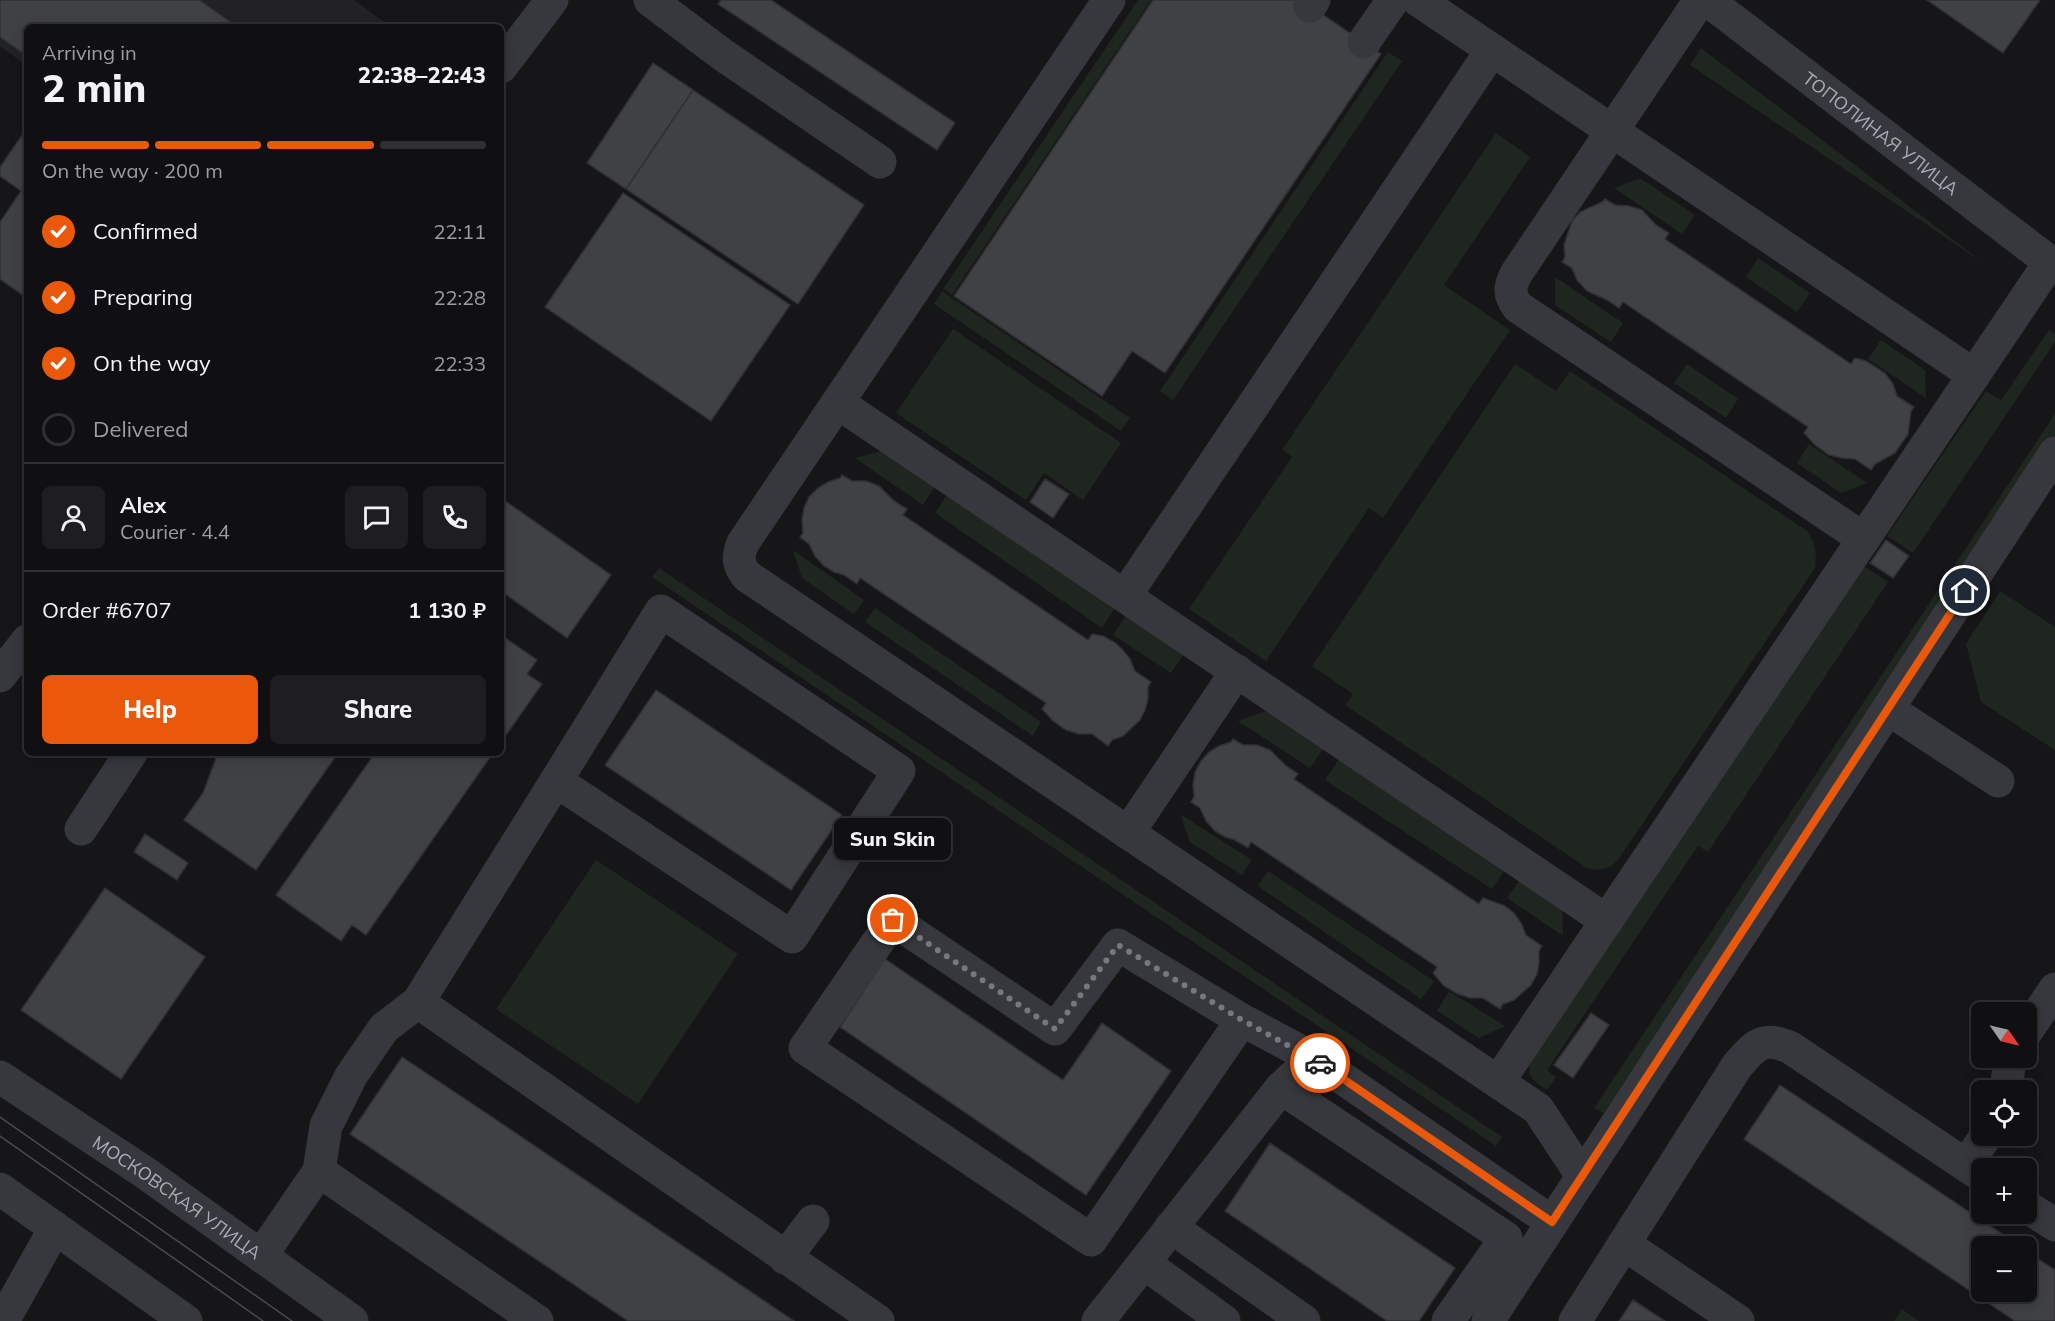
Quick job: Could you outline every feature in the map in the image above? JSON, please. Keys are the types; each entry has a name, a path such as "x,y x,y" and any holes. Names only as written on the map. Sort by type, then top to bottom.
{"street":[{"path":"504,63 552,0"},
{"path":"650,0 723,55 880,162"},
{"path":"1109,0 743,543 738,554 740,567 747,576 1538,1109 1582,1176"},
{"path":"1364,42 1393,0"},
{"path":"1418,0 1974,375"},
{"path":"1700,0 1516,274 1510,286 1511,297 1518,307 1864,539"},
{"name":"ТОПОЛИНАЯ УЛИЦА","path":"1707,0 2052,264"},
{"path":"1125,596 1492,50"},
{"path":"1498,1082 1974,375 2052,264"},
{"path":"838,403 1607,921"},
{"path":"1488,1321 2055,453"},
{"path":"261,1257 319,1171 326,1126 351,1076 384,1028 418,1002 661,611 899,771 792,937 556,781"},
{"path":"0,676 24,644"},
{"path":"1128,832 1237,671"},
{"path":"1888,709 1998,781"},
{"path":"81,830 129,756"},
{"path":"1242,1020 1090,1240 805,1048 893,920 1055,1029 1118,945 1242,1020 1313,1058 1552,1222"},
{"path":"2037,1016 2055,989"},
{"path":"418,1002 878,1321"},
{"path":"1575,1321 1737,1066 1749,1052 1763,1042 1777,1042 1791,1047 1971,1168"},
{"path":"1098,1321 1281,1088 1313,1058"},
{"name":"МОСКОВСКАЯ УЛИЦА","path":"0,1077 144,1172 352,1321"},
{"path":"1281,1088 1506,1238 1448,1321"},
{"path":"319,1171 537,1321"},
{"path":"0,1189 186,1321"},
{"path":"2037,1213 2055,1225"},
{"path":"785,1258 813,1221"},
{"path":"1172,1227 1304,1321"},
{"path":"3,1321 55,1228"},
{"path":"1624,1244 1738,1321"},
{"path":"1144,1263 1224,1321"}],"shaded area":[{"path":"0,0 354,0 387,24 24,24 24,64 0,46"},
{"path":"1138,0 1151,0 952,295 943,289"},
{"path":"1701,48 1985,264 1690,65"},
{"path":"1388,52 1402,61 1173,400 1160,391"},
{"path":"1496,133 1530,157 1444,285 1510,330 1383,518 1369,508 1266,661 1189,609 1292,457 1282,450"},
{"path":"1640,178 1695,215 1682,234 1614,188"},
{"path":"1758,258 1810,293 1797,312 1746,277"},
{"path":"1555,277 1623,323 1611,342 1555,305"},
{"path":"942,291 1130,418 1121,431 934,304"},
{"path":"953,329 1121,443 1083,500 1044,473 1026,500 896,413"},
{"path":"2049,330 2055,334 2055,342 1913,553 1887,536 1986,391 2001,400"},
{"path":"1881,340 1925,370 1926,398 1868,359"},
{"path":"1515,364 1556,391 1570,371 1807,531 1815,549 1815,568 1618,860 1608,868 1601,870 1587,868 1345,705 1353,694 1312,666"},
{"path":"1687,364 1738,399 1726,418 1674,383"},
{"path":"2055,414 2055,435 1604,1113 1594,1108"},
{"path":"1809,444 1867,483 1841,493 1797,463"},
{"path":"889,449 939,481 923,505 855,458"},
{"path":"951,489 1119,602 1102,628 935,513"},
{"path":"793,550 864,600 854,614 802,578"},
{"path":"1864,566 1888,582 1708,852 1698,846 1547,1070 1556,1077 1547,1090 1531,1077 1529,1064"},
{"path":"659,568 1502,1137 1496,1146 652,577"},
{"path":"2000,591 2055,627 2055,750 1981,702 1966,644"},
{"path":"875,608 1041,722 1033,736 865,622"},
{"path":"1130,609 1188,648 1171,673 1113,635"},
{"path":"1278,707 1329,740 1310,768 1238,721"},
{"path":"1344,752 1510,862 1492,889 1325,780"},
{"path":"1180,814 1252,860 1242,875 1190,842"},
{"path":"596,860 738,954 638,1104 496,1009"},
{"path":"1268,871 1434,981 1421,999 1258,886"},
{"path":"1525,872 1562,897 1563,936 1507,898"},
{"path":"1449,991 1505,1026 1479,1038 1437,1011"},
{"path":"1902,1309 1919,1321 1894,1321"}],"building":[{"path":"0,0 199,0 234,24 24,24 24,54 0,37"},
{"path":"721,0 771,0 955,123 937,150 718,4"},
{"path":"1153,0 1301,0 1381,54 1165,373 1132,351 1102,396 954,296"},
{"path":"1927,0 2040,0 2003,53"},
{"path":"653,63 693,90 626,189 587,163"},
{"path":"693,90 864,205 798,304 626,189"},
{"path":"24,132 24,296 0,279 0,222 21,191 0,176 0,167"},
{"path":"623,193 790,305 711,421 545,307"},
{"path":"1605,199 1615,205 1642,210 1656,225 1669,233 1665,239 1851,364 1855,358 1866,361 1885,373 1893,384 1897,396 1914,407 1911,411 1908,434 1895,453 1875,464 1871,470 1855,459 1829,455 1804,433 1808,427 1623,302 1619,308 1587,291 1577,280 1572,268 1562,262 1565,257 1564,245 1572,221 1580,212"},
{"path":"842,475 852,481 866,481 879,486 894,501 907,509 903,515 1088,640 1092,634 1103,636 1114,642 1130,659 1135,671 1151,682 1148,687 1145,710 1140,720 1123,736 1112,740 1108,746 1092,734 1079,734 1066,730 1042,709 1046,703 860,578 857,584 824,566 815,556 809,544 800,537 803,533 804,508 809,497 818,488"},
{"path":"1045,479 1069,494 1053,518 1030,502"},
{"path":"504,500 611,575 567,638 504,593"},
{"path":"1886,540 1909,556 1893,578 1870,563"},
{"path":"504,637 537,660 527,674 542,684 504,738"},
{"path":"656,690 842,815 791,890 605,765"},
{"path":"1233,739 1243,745 1257,745 1270,750 1298,774 1294,779 1479,904 1483,898 1505,906 1514,913 1526,935 1542,946 1539,951 1537,974 1531,985 1514,1000 1503,1004 1500,1009 1483,998 1470,998 1458,994 1444,986 1433,973 1437,967 1251,842 1248,848 1215,831 1206,821 1200,808 1191,802 1194,797 1195,772 1209,752"},
{"path":"217,756 336,756 256,870 184,820 203,793"},
{"path":"373,756 491,756 366,935 352,925 341,941 276,895"},
{"path":"145,834 188,863 177,880 134,852"},
{"path":"105,888 205,957 121,1079 21,1010"},
{"path":"885,959 1063,1080 1102,1023 1171,1071 1086,1195 840,1027"},
{"path":"1591,1013 1609,1025 1573,1078 1554,1065"},
{"path":"402,1057 794,1321 628,1321 350,1134"},
{"path":"1780,1085 1971,1213 1971,1224 1987,1224 2005,1236 1971,1236 1971,1291 1744,1139"},
{"path":"1270,1143 1455,1268 1419,1321 1387,1321 1225,1211"},
{"path":"2037,1258 2055,1270 2055,1321 2015,1321 1987,1302 2037,1302"},
{"path":"1633,1300 1665,1321 1619,1321"}],"tram line":[{"path":"0,1117 292,1321"},
{"path":"0,1136 263,1321"}],"way so far":[{"path":"893,920 1055,1029 1118,945 1242,1020 1320,1063"}],"place":[{"name":"Sun Skin","path":"893,920"}],"route":[{"path":"1320,1063 1552,1222 1965,591"}]}
